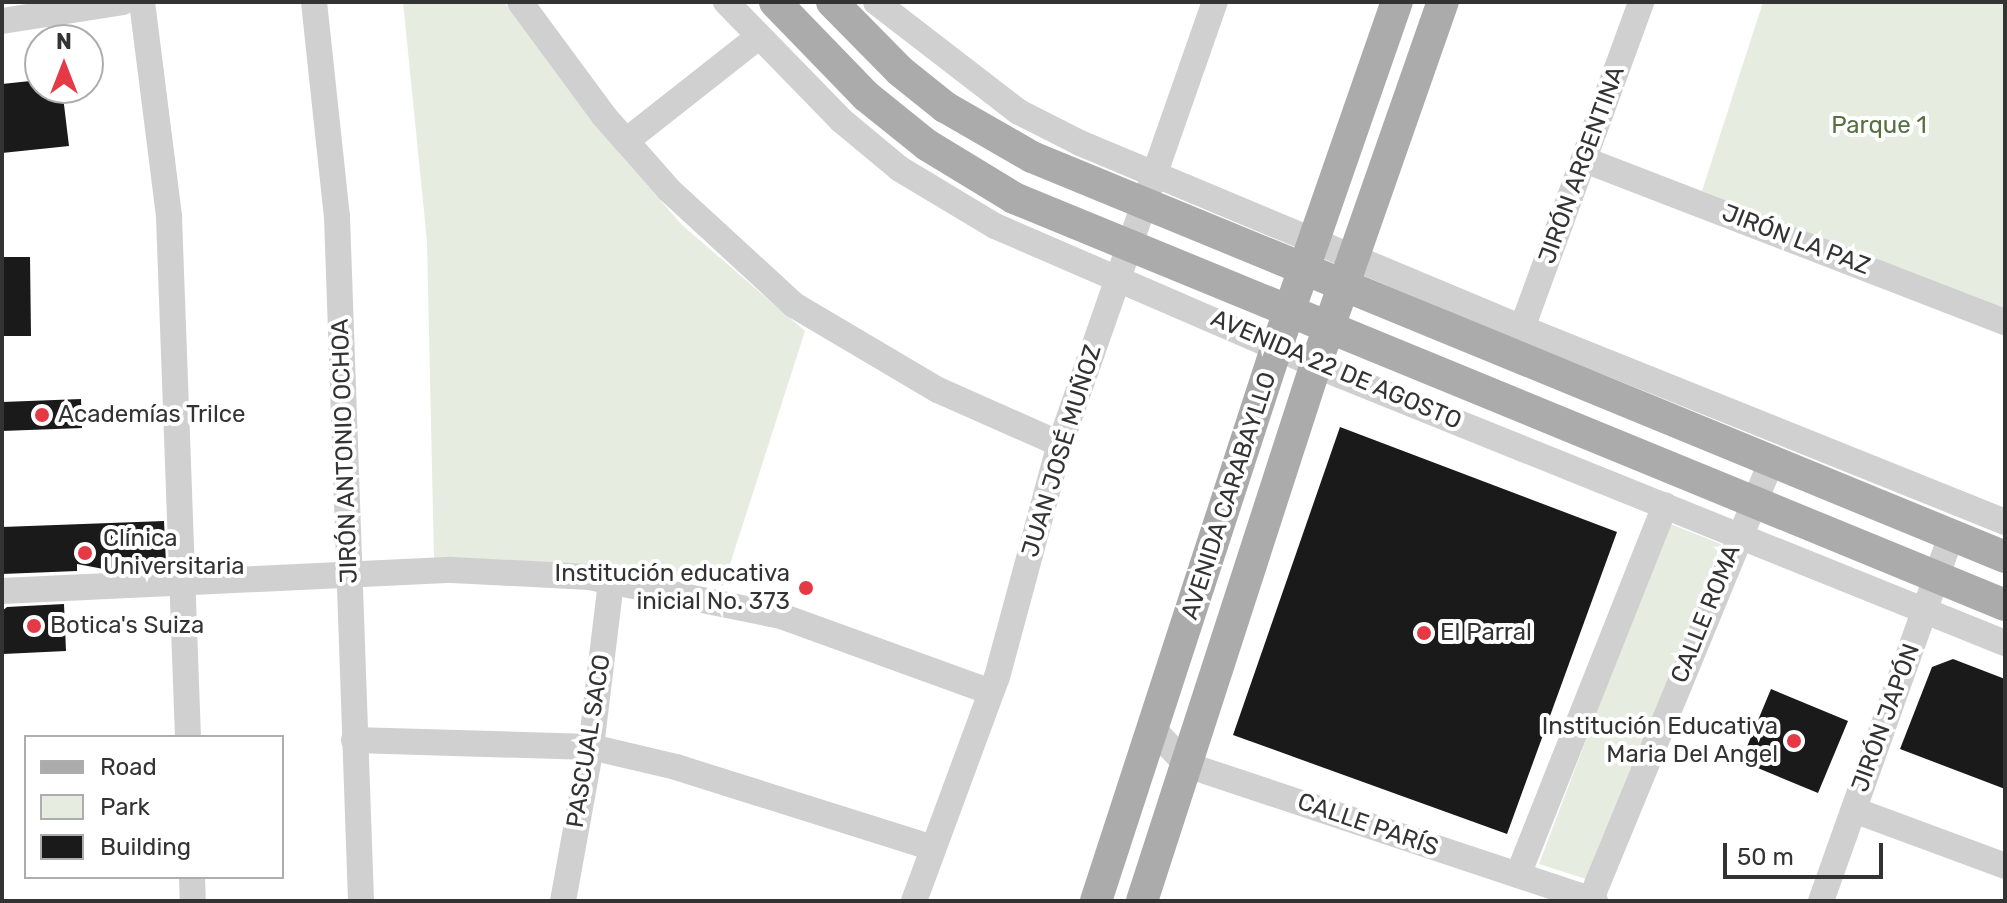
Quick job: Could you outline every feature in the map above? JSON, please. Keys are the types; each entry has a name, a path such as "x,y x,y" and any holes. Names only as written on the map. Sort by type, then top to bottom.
{"main road":[{"name":"AVENIDA 22 DE AGOSTO","path":"775,2 823,55 927,145 1014,198 2005,605"},
{"path":"832,2 900,71 945,107 1032,157 1143,203 1310,255 1771,463 2005,557"},
{"name":"AVENIDA CARABAYLLO","path":"1096,901 1277,346 1397,2"},
{"name":"AVENIDA CARABAYLLO","path":"1142,901 1316,364 1443,2"}],"street":[{"path":"2,21 123,2"},
{"path":"142,2 169,217 188,735"},
{"name":"JIRÓN ANTONIO OCHOA","path":"314,2 337,217 361,901"},
{"path":"520,2 626,141 669,190 794,305 938,390 1060,444"},
{"name":"AVENIDA 22 DE AGOSTO","path":"726,2 757,38 841,120 951,203 1316,364 2005,643"},
{"path":"876,2 1019,112 1154,173 1310,255"},
{"name":"JIRÓN ARGENTINA","path":"1522,328 1641,2"},
{"name":"JUAN JOSÉ MUÑOZ","path":"914,901 991,692 1060,444 1154,173 1207,5"},
{"path":"626,141 757,38"},
{"name":"JIRÓN LA PAZ","path":"1585,160 2005,322"},
{"path":"1348,271 1522,328 2005,522"},
{"name":"CALLE ROMA","path":"1593,900 1738,534 1771,463"},
{"path":"1518,875 1665,505"},
{"name":"JIRÓN JAPÓN","path":"1821,901 1951,535"},
{"path":"2,591 183,585 452,570 611,581 781,616 991,692"},
{"name":"PASCUAL SACO","path":"563,901 591,747 611,581"},
{"name":"CALLE PARÍS","path":"1154,730 1187,765 1593,900"},
{"path":"354,740 591,747 676,767 933,848"},
{"path":"1854,810 2005,866"},
{"path":"192,879 193,901"}],"green space":[{"path":"403,2 504,2 620,154 682,225 805,331 723,586 638,567 434,558 427,241"},
{"name":"Parque 1","path":"1763,2 2005,2 2005,311 1702,191"},
{"path":"1668,523 1721,544 1589,880 1539,864"}],"building":[{"path":"24,82 24,104 64,104 69,146 2,153 2,84"},
{"path":"2,257 30,257 31,336 2,336"},
{"name":"Academías Trilce","path":"81,399 82,428 2,431 2,402"},
{"name":"El Parral","path":"1340,427 1617,532 1507,834 1233,735"},
{"name":"Clínica Universitaria","path":"164,521 166,564 109,570 77,564 77,571 2,574 2,527"},
{"name":"Botica's Suiza","path":"64,604 66,651 3,654 2,611 7,607"},
{"path":"1953,659 2005,679 2005,789 1900,749 1932,667"},
{"name":"Institución Educativa Maria Del Angel","path":"1771,689 1848,721 1818,793 1741,761"}],"place":[{"name":"Academías Trilce","path":"42,415"},
{"name":"Clínica Universitaria","path":"85,553"},
{"name":"Institución educativa inicial No. 373","path":"806,588"},
{"name":"Botica's Suiza","path":"34,626"},
{"name":"El Parral","path":"1424,633"},
{"name":"Institución Educativa Maria Del Angel","path":"1794,741"}]}
